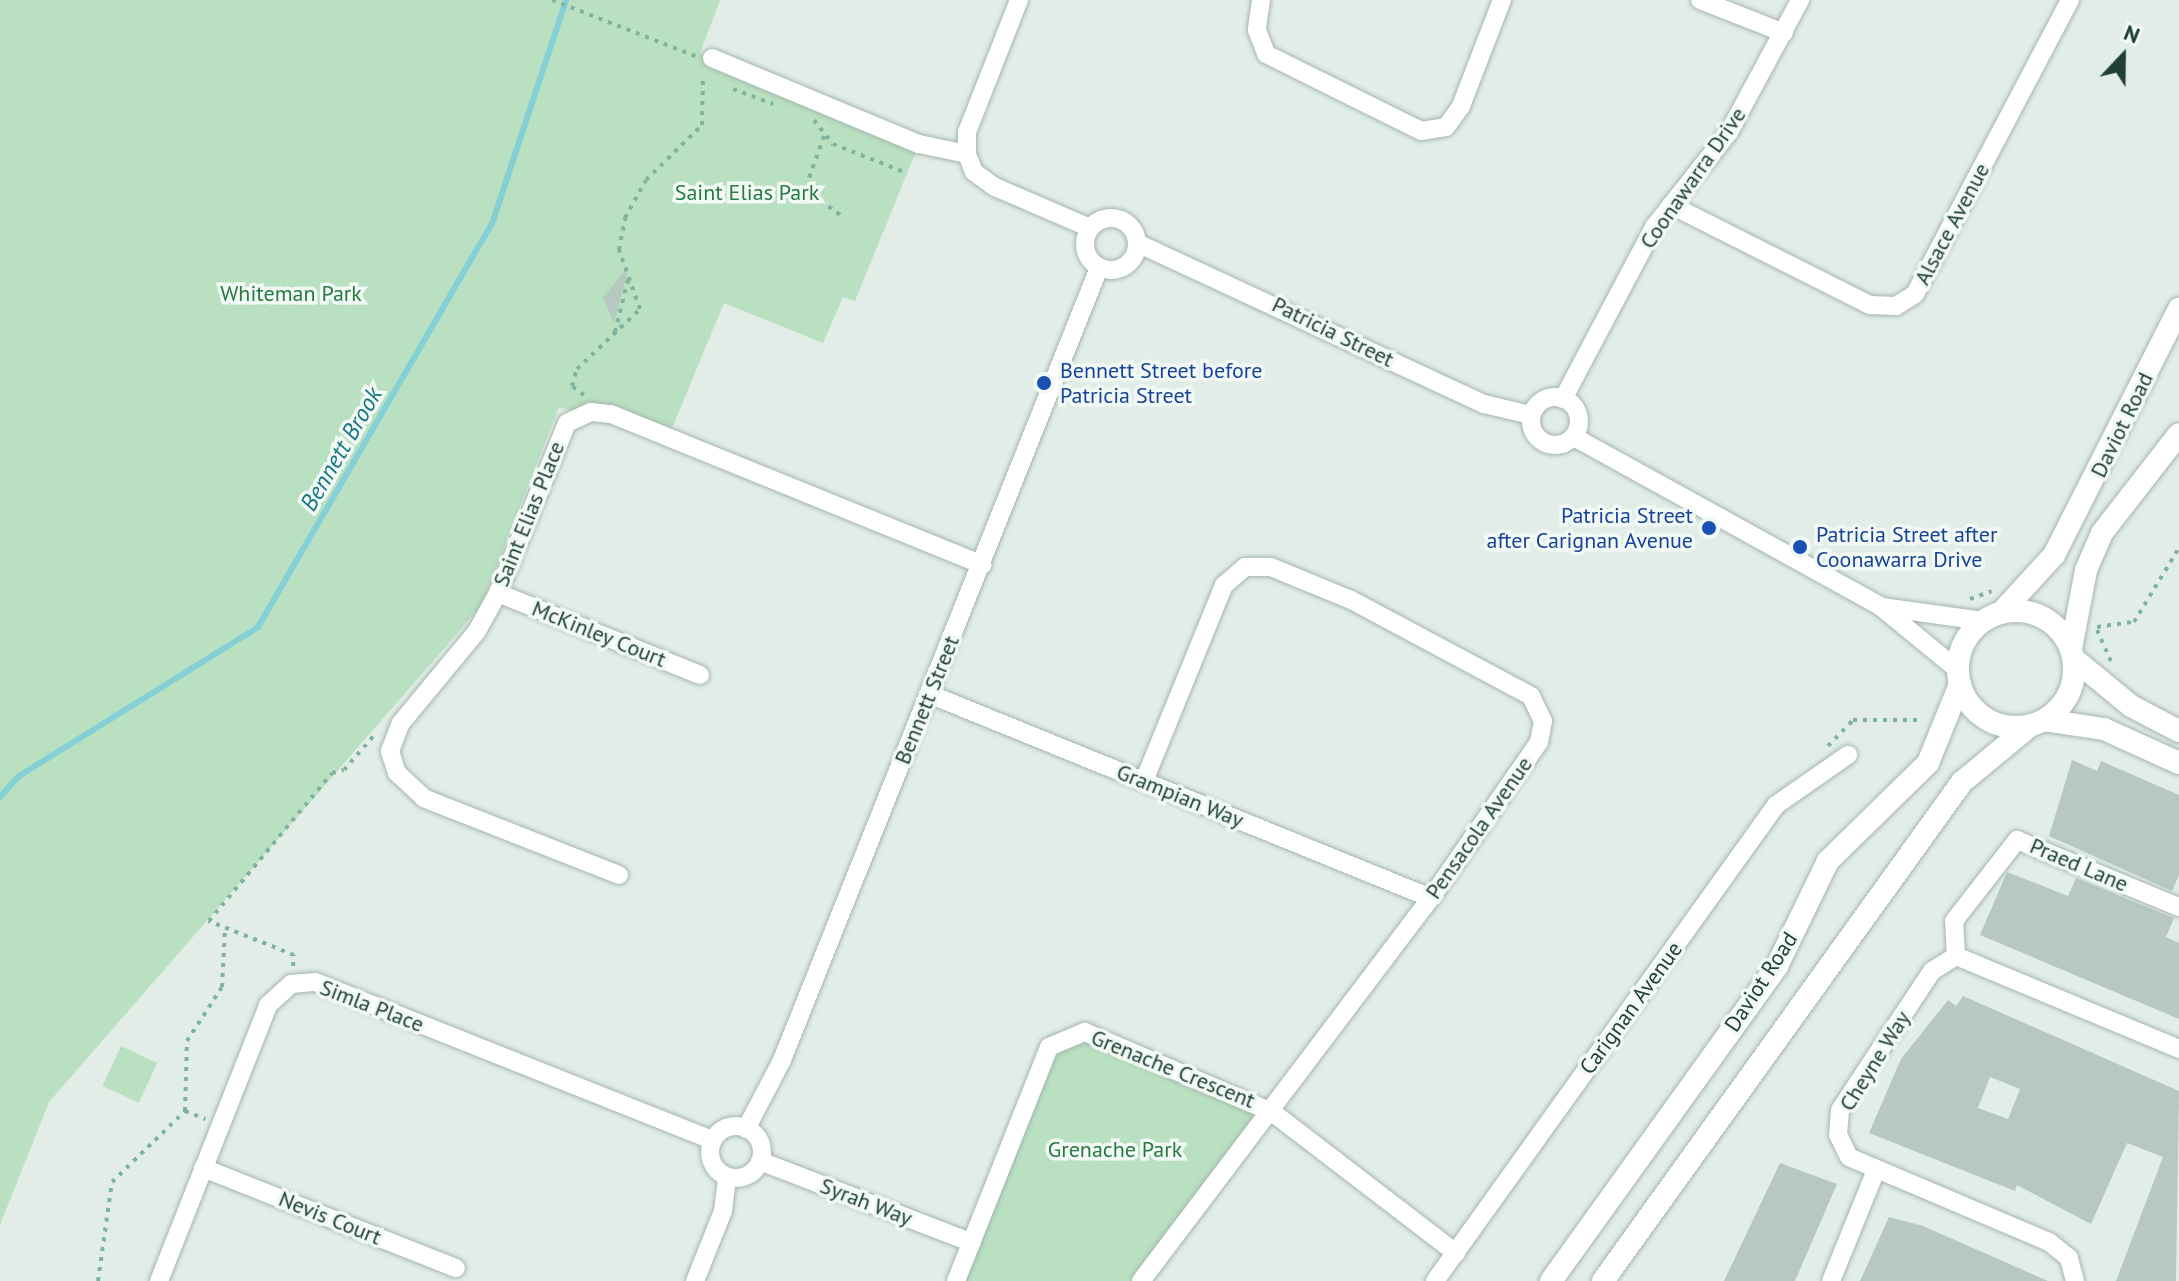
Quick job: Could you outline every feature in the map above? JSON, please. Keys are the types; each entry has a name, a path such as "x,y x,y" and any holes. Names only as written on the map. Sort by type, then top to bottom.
{"street":[{"path":"1019,0 967,132 967,154 974,172 995,187 1090,228 1114,219 1130,227 1137,243 1125,266 1099,268 1086,254 1090,228"},
{"path":"1261,0 1257,30 1266,54 1421,131 1446,127 1502,0"},
{"path":"1700,0 1784,33"},
{"name":"Coonawarra Drive","path":"1563,399 1671,205 1729,132 1800,0"},
{"name":"Alsace Avenue","path":"1671,205 1870,305 1896,306 1915,294 2070,0"},
{"path":"709,59 919,144 967,154"},
{"name":"Patricia Street","path":"1137,243 1484,404 1531,415"},
{"name":"Bennett Street","path":"746,1129 782,1060 983,565 1099,268"},
{"name":"Daviot Road","path":"1992,617 2054,555 2179,309"},
{"path":"1563,399 1577,411 1574,437 1558,445 1540,440 1531,415 1543,400 1563,399"},
{"name":"Saint Elias Place","path":"619,875 424,798 397,773 390,751 401,723 477,631 498,593 561,434 579,415 601,411 983,565"},
{"name":"Daviot Road","path":"2072,654 2086,570 2102,533 2179,434"},
{"path":"1574,437 1880,606 1959,677 1991,721 2104,729 2179,763"},
{"name":"Pensacola Avenue","path":"1141,1281 1272,1112 1431,898 1539,742 1543,721 1531,696 1284,572 1245,567 1224,585 1144,781"},
{"name":"McKinley Court","path":"498,593 700,675"},
{"path":"1880,606 1992,617 2043,617 2072,654 2131,706 2179,731"},
{"path":"1959,677 1965,643 1992,617"},
{"path":"2038,723 2067,699 2072,654"},
{"name":"Daviot Road","path":"1551,1281 1777,966 1828,861 1928,763 1959,677"},
{"name":"Grampian Way","path":"929,694 1431,898"},
{"name":"Daviot Road","path":"1603,1281 1962,782 2038,723"},
{"name":"Carignan Avenue","path":"1435,1281 1776,805 1848,755"},
{"name":"Praed Lane","path":"1956,956 1954,921 2017,840 2179,907"},
{"path":"1956,956 2179,1049"},
{"name":"Cheyne Way","path":"1956,956 1932,971 1840,1110 1838,1134 1849,1157 2049,1242 2069,1258 2075,1281"},
{"name":"Simla Place","path":"159,1281 268,1005 291,984 315,982 713,1140"},
{"name":"Grenache Crescent","path":"956,1281 1049,1047 1065,1035 1085,1032 1272,1112 1456,1253"},
{"path":"695,1281 723,1211 727,1177 710,1157 713,1140 727,1128 746,1129 759,1142 760,1161 747,1176 727,1177"},
{"name":"Syrah Way","path":"760,1161 972,1243"},
{"name":"Nevis Court","path":"203,1168 456,1268"},
{"path":"1831,1281 1876,1170"}],"path":[{"path":"552,0 685,52"},
{"path":"572,386 580,365 639,312 619,250 625,218 646,180 702,125 709,59"},
{"path":"728,85 747,98 780,104"},
{"path":"811,114 824,136 907,173"},
{"path":"824,136 808,181 812,195 843,217"},
{"path":"606,342 626,311 629,278"},
{"path":"2097,627 2134,622 2179,548"},
{"path":"2099,615 2097,627 2120,672"},
{"path":"291,984 294,955 209,921 332,773 344,770 385,723 401,723"},
{"path":"98,1281 112,1182 185,1111 184,1056 222,987 225,927"}],"green space":[{"name":"Whiteman Park","path":"0,0 720,0 700,53 919,144 855,301 843,297 823,343 724,303 668,438 559,407 481,606 49,1102 0,1225"},
{"name":"Grenache Park","path":"1085,1032 1272,1112 1141,1281 956,1281 1049,1047"},
{"path":"121,1046 157,1063 139,1103 102,1086"}],"building":[{"path":"629,266 614,323 603,297"},
{"path":"2072,760 2097,771 2101,761 2179,795 2179,875 2172,891 2049,836"},
{"path":"2007,872 2068,896 2076,878 2174,918 2166,937 2179,943 2179,1019 1980,935"},
{"path":"1963,996 2179,1091 2176,1281 2116,1281 2163,1157 2127,1143 2091,1224 2017,1185 2015,1191 1869,1133 1901,1059 1948,1000 1956,1006","holes":["1990,1077 2020,1089 2008,1119 1978,1108"]},
{"path":"1780,1163 1837,1184 1795,1281 1724,1281"},
{"path":"1889,1217 1923,1226 2048,1281 1860,1281"}],"waterway":[{"name":"Bennett Brook","path":"0,797 19,776 258,627 493,221 566,0"}],"place":[{"name":"Bennett Street before Patricia Street","path":"1044,383"},
{"name":"Patricia Street after Carignan Avenue","path":"1709,528"},
{"name":"Patricia Street after Coonawarra Drive","path":"1800,547"}],"park label":[{"name":"Saint Elias Park","path":"747,193"}]}
